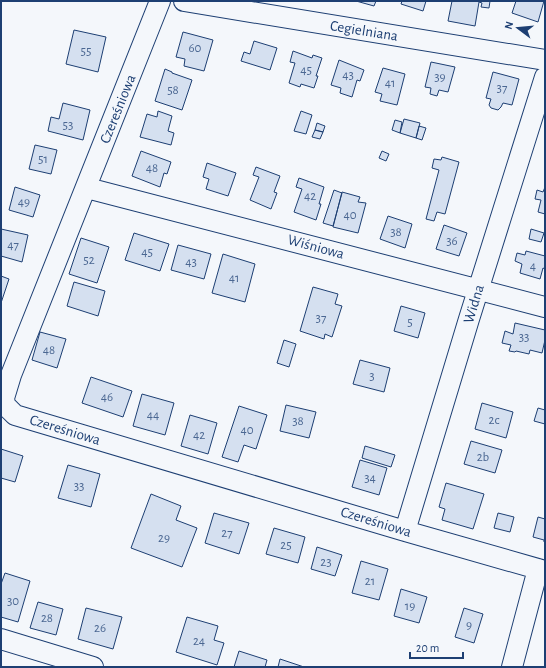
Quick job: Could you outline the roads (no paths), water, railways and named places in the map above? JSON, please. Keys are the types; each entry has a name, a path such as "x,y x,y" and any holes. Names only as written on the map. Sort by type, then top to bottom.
{"street":[{"name":"Czereśniowa","path":"160,1 87,188 11,375 4,398 5,405 15,415 541,570"},
{"name":"Cegielniana","path":"184,1 545,60"},
{"name":"Widna","path":"406,531 478,290 545,77"},
{"name":"Wiśniowa","path":"87,188 545,307"},
{"path":"512,667 541,570"},
{"path":"1,639 93,667"}]}
